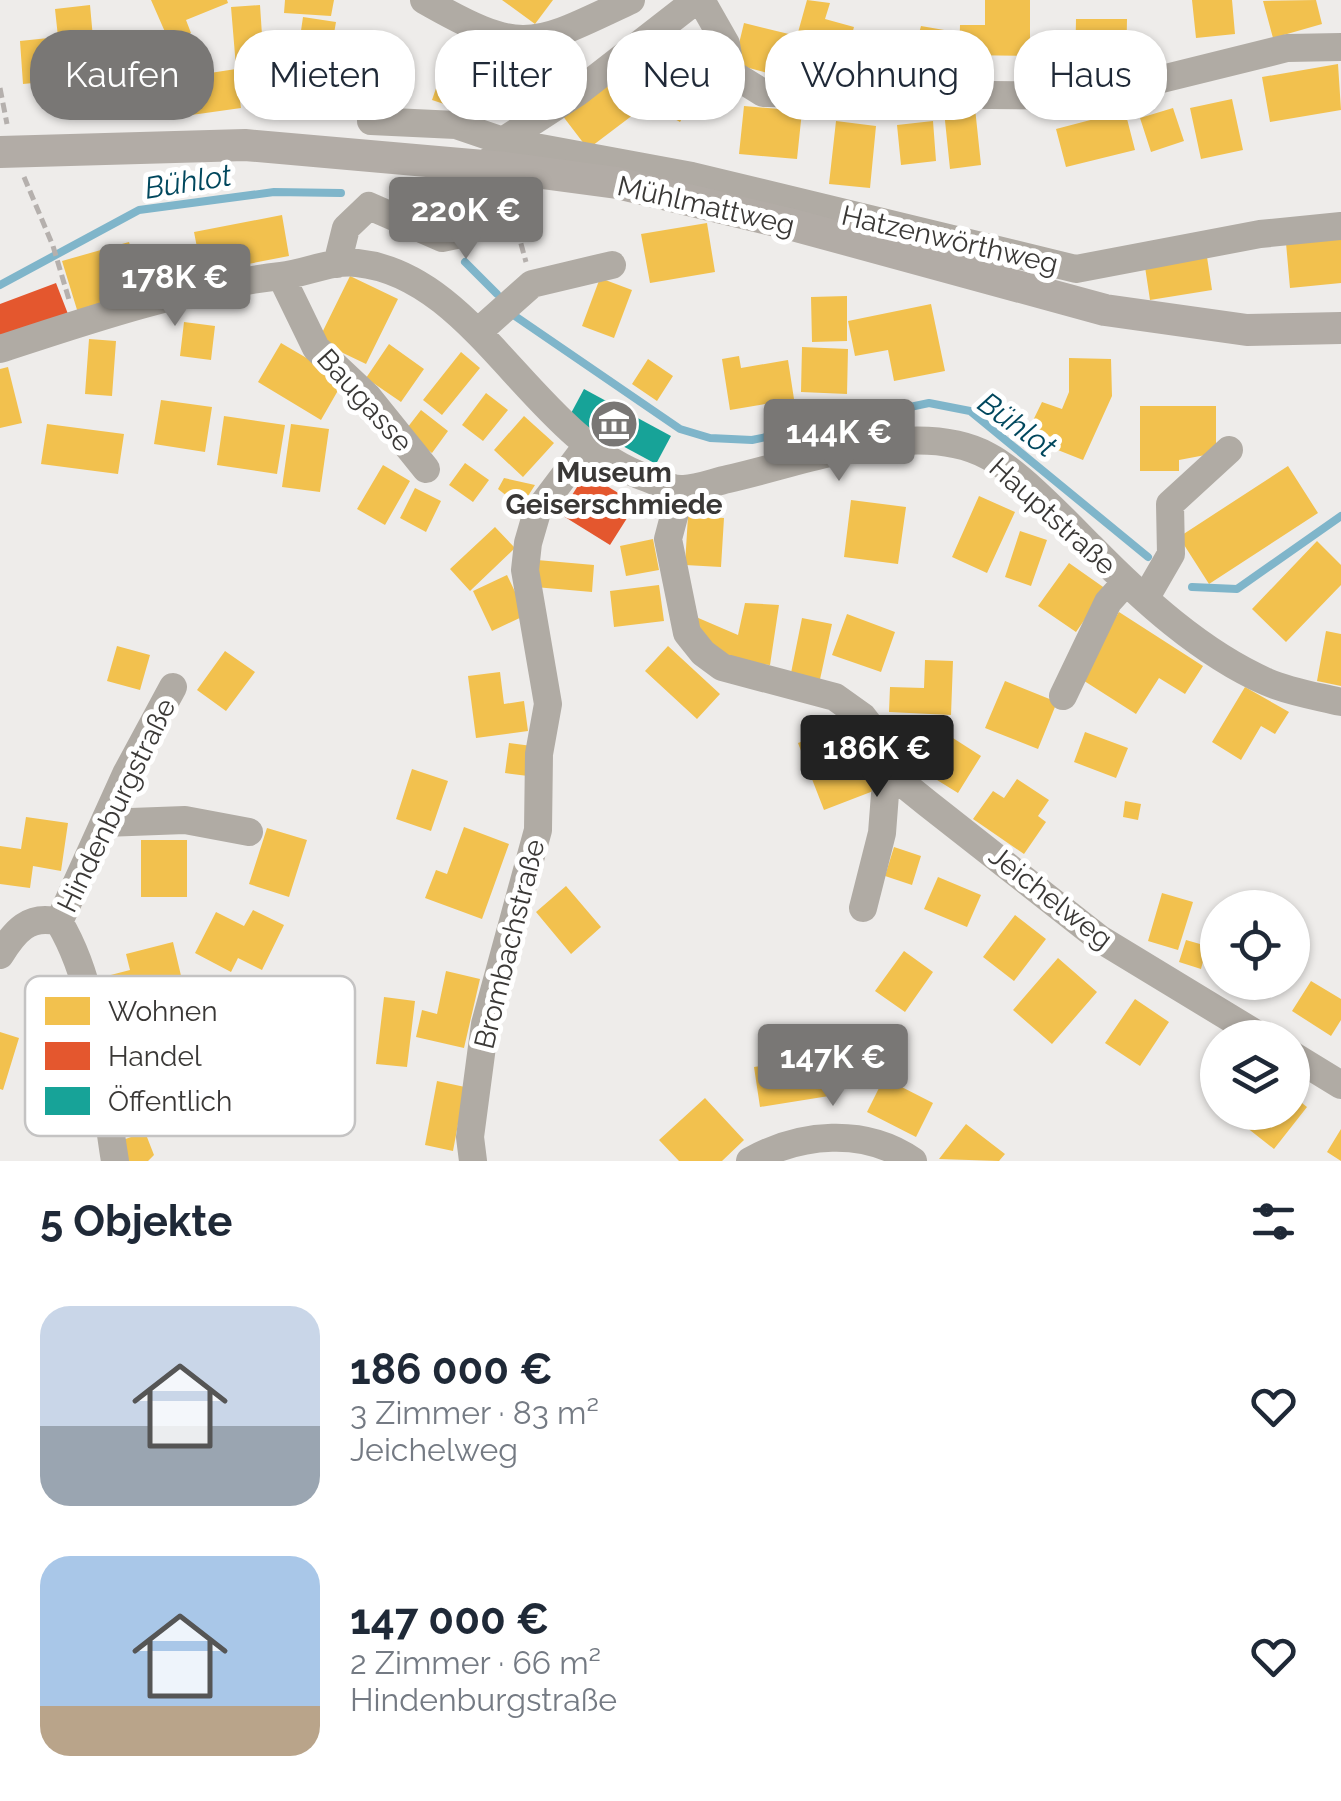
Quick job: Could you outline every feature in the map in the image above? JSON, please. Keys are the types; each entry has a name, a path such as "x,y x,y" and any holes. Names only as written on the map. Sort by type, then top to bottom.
{"main road":[{"name":"Mühlmattweg","path":"6,152 245,145 499,158 670,196 1106,310 1247,330 1341,328"}],"street":[{"path":"424,0 481,33 530,42 632,0"},
{"path":"337,264 346,228 369,206 442,238 466,233 480,212 499,158 686,8 688,0"},
{"path":"700,0 726,44 731,73 763,93 1093,96 1288,48 1341,48"},
{"name":"Hatzenwörthweg","path":"371,120 456,125 499,158 692,176 1076,269 1260,234 1341,226"},
{"path":"0,349 77,322 281,276 337,264 378,267 420,280 478,332 586,447 624,470 681,490"},
{"path":"478,332 532,284 612,265"},
{"name":"Baugasse","path":"281,276 316,348 368,398 426,469"},
{"name":"Hauptstraße","path":"681,490 910,438 957,442 992,458 1059,514 1135,590 1224,658 1267,682 1341,702"},
{"name":"Brombachstraße","path":"472,1161 470,1137 485,1024 538,830 540,754 548,704 524,570 528,543 537,512 586,447"},
{"path":"1063,696 1108,602 1135,590 1164,563 1170,504 1229,450"},
{"name":"Jeichelweg","path":"681,490 668,538 687,633 722,667 835,697 863,717 886,748 896,778 1100,939 1233,1020"},
{"name":"Hindenburgstraße","path":"80,976 59,922 173,687"},
{"path":"864,908 882,834 885,794 896,778"},
{"path":"104,823 185,820 249,832"},
{"name":"Hindenburgstraße","path":"0,955 23,924 44,918 59,922"},
{"path":"1310,1066 1341,1085"},
{"name":"Hindenburgstraße","path":"111,1136 115,1161"},
{"path":"750,1161 800,1140 849,1149 900,1151 913,1161"}],"path":[{"path":"0,88 6,152 53,246 77,322"},
{"path":"499,158 532,284"}],"building: Wohnen":[{"path":"151,0 227,0 228,3 186,20 190,30 164,30"},
{"path":"285,0 334,0 331,16 284,13"},
{"path":"502,0 553,0 535,24"},
{"path":"807,0 830,3 825,19 854,27 853,30 799,30"},
{"path":"985,0 1030,0 1030,30 1014,30 1014,56 994,55 994,30 960,30 960,25 985,25"},
{"path":"1192,0 1232,0 1235,34 1196,38"},
{"path":"1316,0 1322,24 1273,38 1263,1"},
{"path":"90,5 92,30 57,30 55,9"},
{"path":"260,5 262,30 234,30 234,43 231,7"},
{"path":"303,17 336,22 335,30 301,30"},
{"path":"1076,19 1127,19 1127,30 1076,30"},
{"path":"744,23 773,30 765,30 765,72 745,67"},
{"path":"30,40 30,83 23,84 20,41"},
{"path":"1338,64 1341,110 1270,122 1262,77"},
{"path":"234,69 234,109 214,112 214,72"},
{"path":"607,81 607,120 626,120 588,149 566,120 587,120 587,96"},
{"path":"1232,99 1243,150 1201,159 1190,108"},
{"path":"745,106 765,108 765,120 801,120 797,159 739,154"},
{"path":"1173,108 1184,141 1151,152 1141,120 1167,120 1167,110"},
{"path":"945,120 976,120 981,165 950,169"},
{"path":"1090,120 1127,120 1135,150 1066,167 1056,129"},
{"path":"836,121 876,126 870,188 829,184"},
{"path":"933,121 936,161 901,165 897,125"},
{"path":"282,215 289,256 202,273 194,232"},
{"path":"707,223 715,272 650,283 641,234"},
{"path":"1341,237 1341,283 1290,288 1286,243"},
{"path":"129,242 144,294 78,313 62,261"},
{"path":"188,248 195,273 163,282 157,257"},
{"path":"1207,257 1212,290 1150,300 1145,267"},
{"path":"350,276 398,299 366,364 318,341"},
{"path":"600,278 632,290 614,338 582,326"},
{"path":"847,296 847,341 812,342 811,297"},
{"path":"931,304 945,371 894,381 888,350 855,356 848,321"},
{"path":"184,322 215,326 211,360 180,356"},
{"path":"89,339 116,341 112,396 85,394"},
{"path":"281,343 344,380 321,420 258,382"},
{"path":"389,344 424,369 401,402 366,378"},
{"path":"802,347 848,349 847,394 801,392"},
{"path":"461,352 480,368 442,415 423,400"},
{"path":"739,356 741,368 788,360 794,399 730,410 722,359"},
{"path":"1069,358 1111,359 1112,396 1083,460 1025,437 1042,402 1062,409 1069,392"},
{"path":"648,359 673,376 657,401 632,384"},
{"path":"8,367 22,423 0,428 0,369"},
{"path":"486,393 508,410 483,441 462,425"},
{"path":"161,400 212,407 205,452 154,444"},
{"path":"1140,406 1216,406 1216,453 1179,460 1179,471 1140,471"},
{"path":"421,410 448,431 432,453 404,432"},
{"path":"224,416 285,425 277,474 217,465"},
{"path":"524,416 554,443 523,477 494,450"},
{"path":"47,424 124,434 118,474 41,464"},
{"path":"291,424 329,429 320,492 282,487"},
{"path":"465,463 489,480 473,502 449,485"},
{"path":"383,465 410,481 385,525 357,509"},
{"path":"1288,466 1318,513 1209,584 1179,537"},
{"path":"504,478 535,485 521,507 498,489"},
{"path":"415,488 441,501 426,532 400,518"},
{"path":"979,496 1015,512 987,573 952,557"},
{"path":"851,500 906,507 898,564 844,557"},
{"path":"688,516 724,518 721,567 685,565"},
{"path":"495,527 515,548 470,591 450,569"},
{"path":"1020,531 1047,540 1031,586 1005,577"},
{"path":"653,539 659,570 626,576 620,546"},
{"path":"1317,541 1341,565 1341,585 1286,642 1252,609"},
{"path":"537,560 594,565 592,592 535,587"},
{"path":"1069,563 1106,589 1076,632 1038,606"},
{"path":"507,575 526,615 492,631 473,591"},
{"path":"659,585 664,621 614,627 610,591"},
{"path":"745,603 779,605 770,665 738,662 702,639 696,617 738,635"},
{"path":"1119,612 1203,666 1185,694 1159,678 1136,714 1078,677"},
{"path":"847,614 895,632 881,672 832,655"},
{"path":"802,618 832,624 819,684 790,678"},
{"path":"1326,631 1341,634 1341,686 1317,681"},
{"path":"117,646 150,655 140,690 107,681"},
{"path":"668,646 720,694 697,719 645,671"},
{"path":"225,651 255,672 226,711 197,690"},
{"path":"925,660 953,661 951,715 889,712 890,687 924,688"},
{"path":"500,672 504,704 524,701 528,731 476,738 468,676"},
{"path":"1005,681 1057,702 1038,749 985,728"},
{"path":"1245,687 1289,712 1275,734 1261,726 1241,760 1212,742"},
{"path":"851,723 876,790 824,810 798,743"},
{"path":"931,724 981,756 958,793 908,762"},
{"path":"1085,732 1128,748 1116,778 1074,762"},
{"path":"509,743 532,746 528,776 505,773"},
{"path":"412,769 448,781 431,831 396,819"},
{"path":"1017,779 1049,800 1038,816 1046,822 1024,854 973,819 993,791 1004,798"},
{"path":"1125,801 1141,804 1138,820 1123,817"},
{"path":"26,817 68,823 61,871 33,866 30,888 0,884 0,846 21,849"},
{"path":"464,827 509,844 482,919 425,898 436,870 447,874"},
{"path":"267,828 307,840 289,897 249,884"},
{"path":"141,840 187,840 187,897 141,897"},
{"path":"894,847 921,856 912,885 885,876"},
{"path":"938,877 981,895 967,927 924,909"},
{"path":"566,886 601,927 571,954 536,912"},
{"path":"1162,893 1193,902 1178,950 1148,941"},
{"path":"253,910 284,925 262,970 238,958 231,972 195,953 216,912 244,926"},
{"path":"1015,915 1046,939 1014,981 983,957"},
{"path":"1186,940 1200,944 1200,969 1179,962"},
{"path":"173,942 181,976 107,976 130,970 126,954"},
{"path":"904,951 933,972 905,1012 875,991"},
{"path":"1058,958 1097,992 1052,1044 1013,1010"},
{"path":"446,971 480,979 464,1048 416,1037 422,1010 437,1014"},
{"path":"1310,983 1341,999 1341,1020 1331,1036 1292,1011 1299,1000 1310,1000"},
{"path":"384,997 415,1001 407,1067 376,1064"},
{"path":"1135,999 1169,1022 1140,1066 1105,1043"},
{"path":"0,1032 19,1038 3,1090 0,1089"},
{"path":"824,1056 829,1096 760,1107 754,1067"},
{"path":"884,1078 933,1103 916,1137 867,1112"},
{"path":"437,1081 465,1087 453,1151 425,1145"},
{"path":"705,1098 744,1140 722,1161 679,1161 659,1140"},
{"path":"966,1124 1005,1154 999,1161 939,1159"},
{"path":"1341,1129 1341,1161 1327,1152"},
{"path":"1250,1130 1289,1130 1274,1149"},
{"path":"147,1136 154,1155 148,1161 124,1161 117,1142"}],"building: Handel":[{"path":"56,283 68,314 0,339 0,304"},
{"path":"586,473 636,504 610,545 560,514"}],"building: Öffentlich":[{"path":"584,389 671,436 656,464 569,417"}],"waterway":[{"name":"Bühlot","path":"0,285 139,210 274,192 341,193"},
{"name":"Bühlot","path":"465,262 497,294"},
{"name":"Bühlot","path":"512,314 680,429 710,438 752,440 929,403 970,411 1148,557"},
{"name":"Bühlot","path":"1192,587 1237,589 1341,516"}],"place":[{"name":"Museum Geiserschmiede","path":"614,424"}]}
